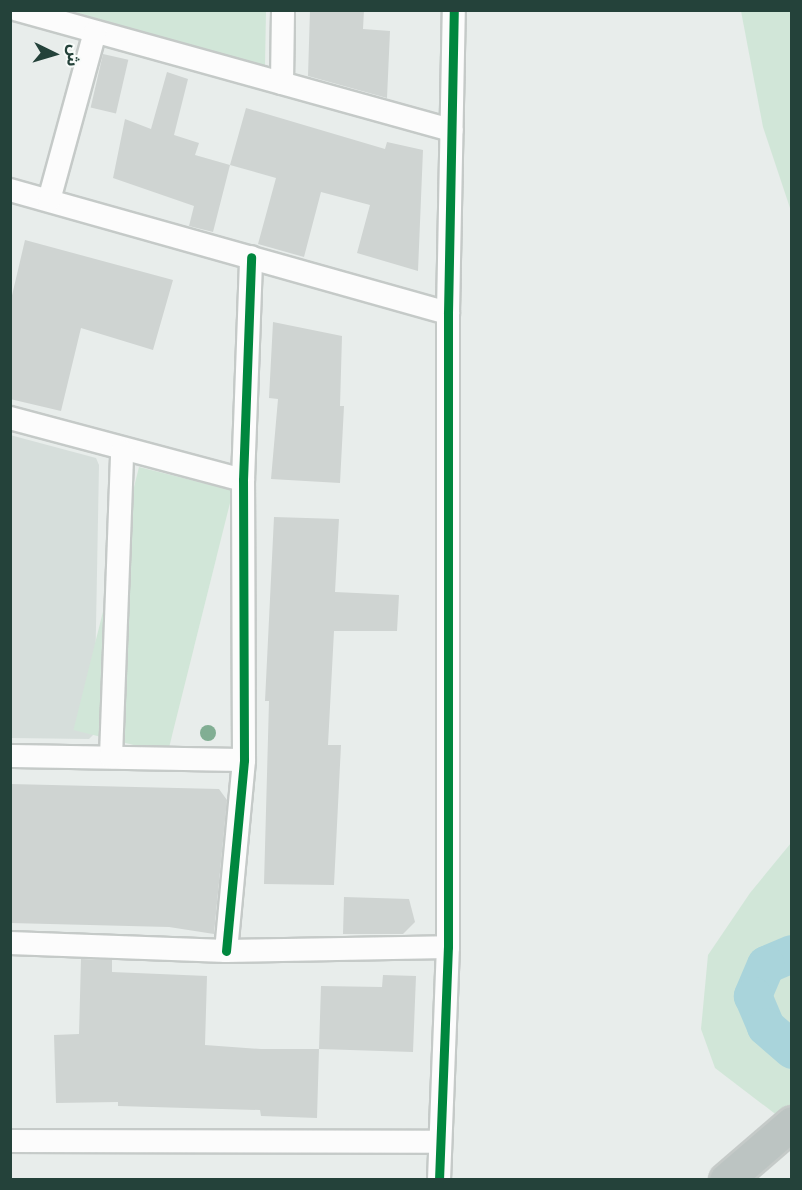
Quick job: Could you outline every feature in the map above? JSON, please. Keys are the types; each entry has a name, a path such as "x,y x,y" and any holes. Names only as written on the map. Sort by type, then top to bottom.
{"highway":[{"path":"726,1179 792,1123"}],"street":[{"path":"18,10 452,130"},
{"path":"282,83 283,10"},
{"path":"439,1179 447,947 448,313 454,10"},
{"path":"49,200 95,32"},
{"path":"10,190 448,313"},
{"path":"226,951 244,760 243,480 251,257"},
{"path":"10,418 122,451 243,480"},
{"path":"111,757 122,451"},
{"path":"10,756 244,760"},
{"path":"10,943 226,951 447,947"},
{"path":"10,1141 440,1142"}],"shaded area":[{"path":"10,435 96,458 99,465 94,734 89,739 11,738"}],"green space":[{"path":"71,11 266,11 265,66"},
{"path":"741,11 791,11 791,211 763,127"},
{"path":"139,467 233,490 168,753 73,730"},
{"path":"791,843 791,1126 715,1068 701,1029 708,955 750,893"}],"building":[{"path":"310,10 364,10 363,29 390,31 387,98 308,76"},
{"path":"103,54 128,60 116,113 91,108"},
{"path":"167,72 188,79 174,135 199,143 195,155 230,165 213,232 189,226 194,206 113,178 125,119 151,129"},
{"path":"246,108 385,149 387,142 423,150 418,271 357,253 370,205 321,192 304,257 258,244 276,178 230,165"},
{"path":"25,240 173,280 153,350 81,328 61,411 10,399 10,304"},
{"path":"273,322 342,336 340,406 344,406 340,483 271,479 278,399 269,398"},
{"path":"274,517 339,519 335,592 399,595 397,631 334,631 328,745 341,745 334,885 264,884 269,701 265,701"},
{"path":"10,784 219,789 227,800 214,934 169,927 10,923"},
{"path":"344,897 409,899 415,922 403,934 343,934"},
{"path":"81,959 112,960 112,972 207,976 205,1045 261,1049 319,1049 317,1118 261,1116 260,1110 118,1106 118,1102 56,1103 54,1035 79,1034"},
{"path":"383,975 416,976 413,1052 319,1049 321,986 382,987"}],"waterway":[{"path":"792,954 766,965 753,996 766,1027 792,1050"}],"cycle path":[{"path":"439,1180 448,947 448,313 454,10"},
{"path":"226,951 244,760 243,480 251,257"}]}
